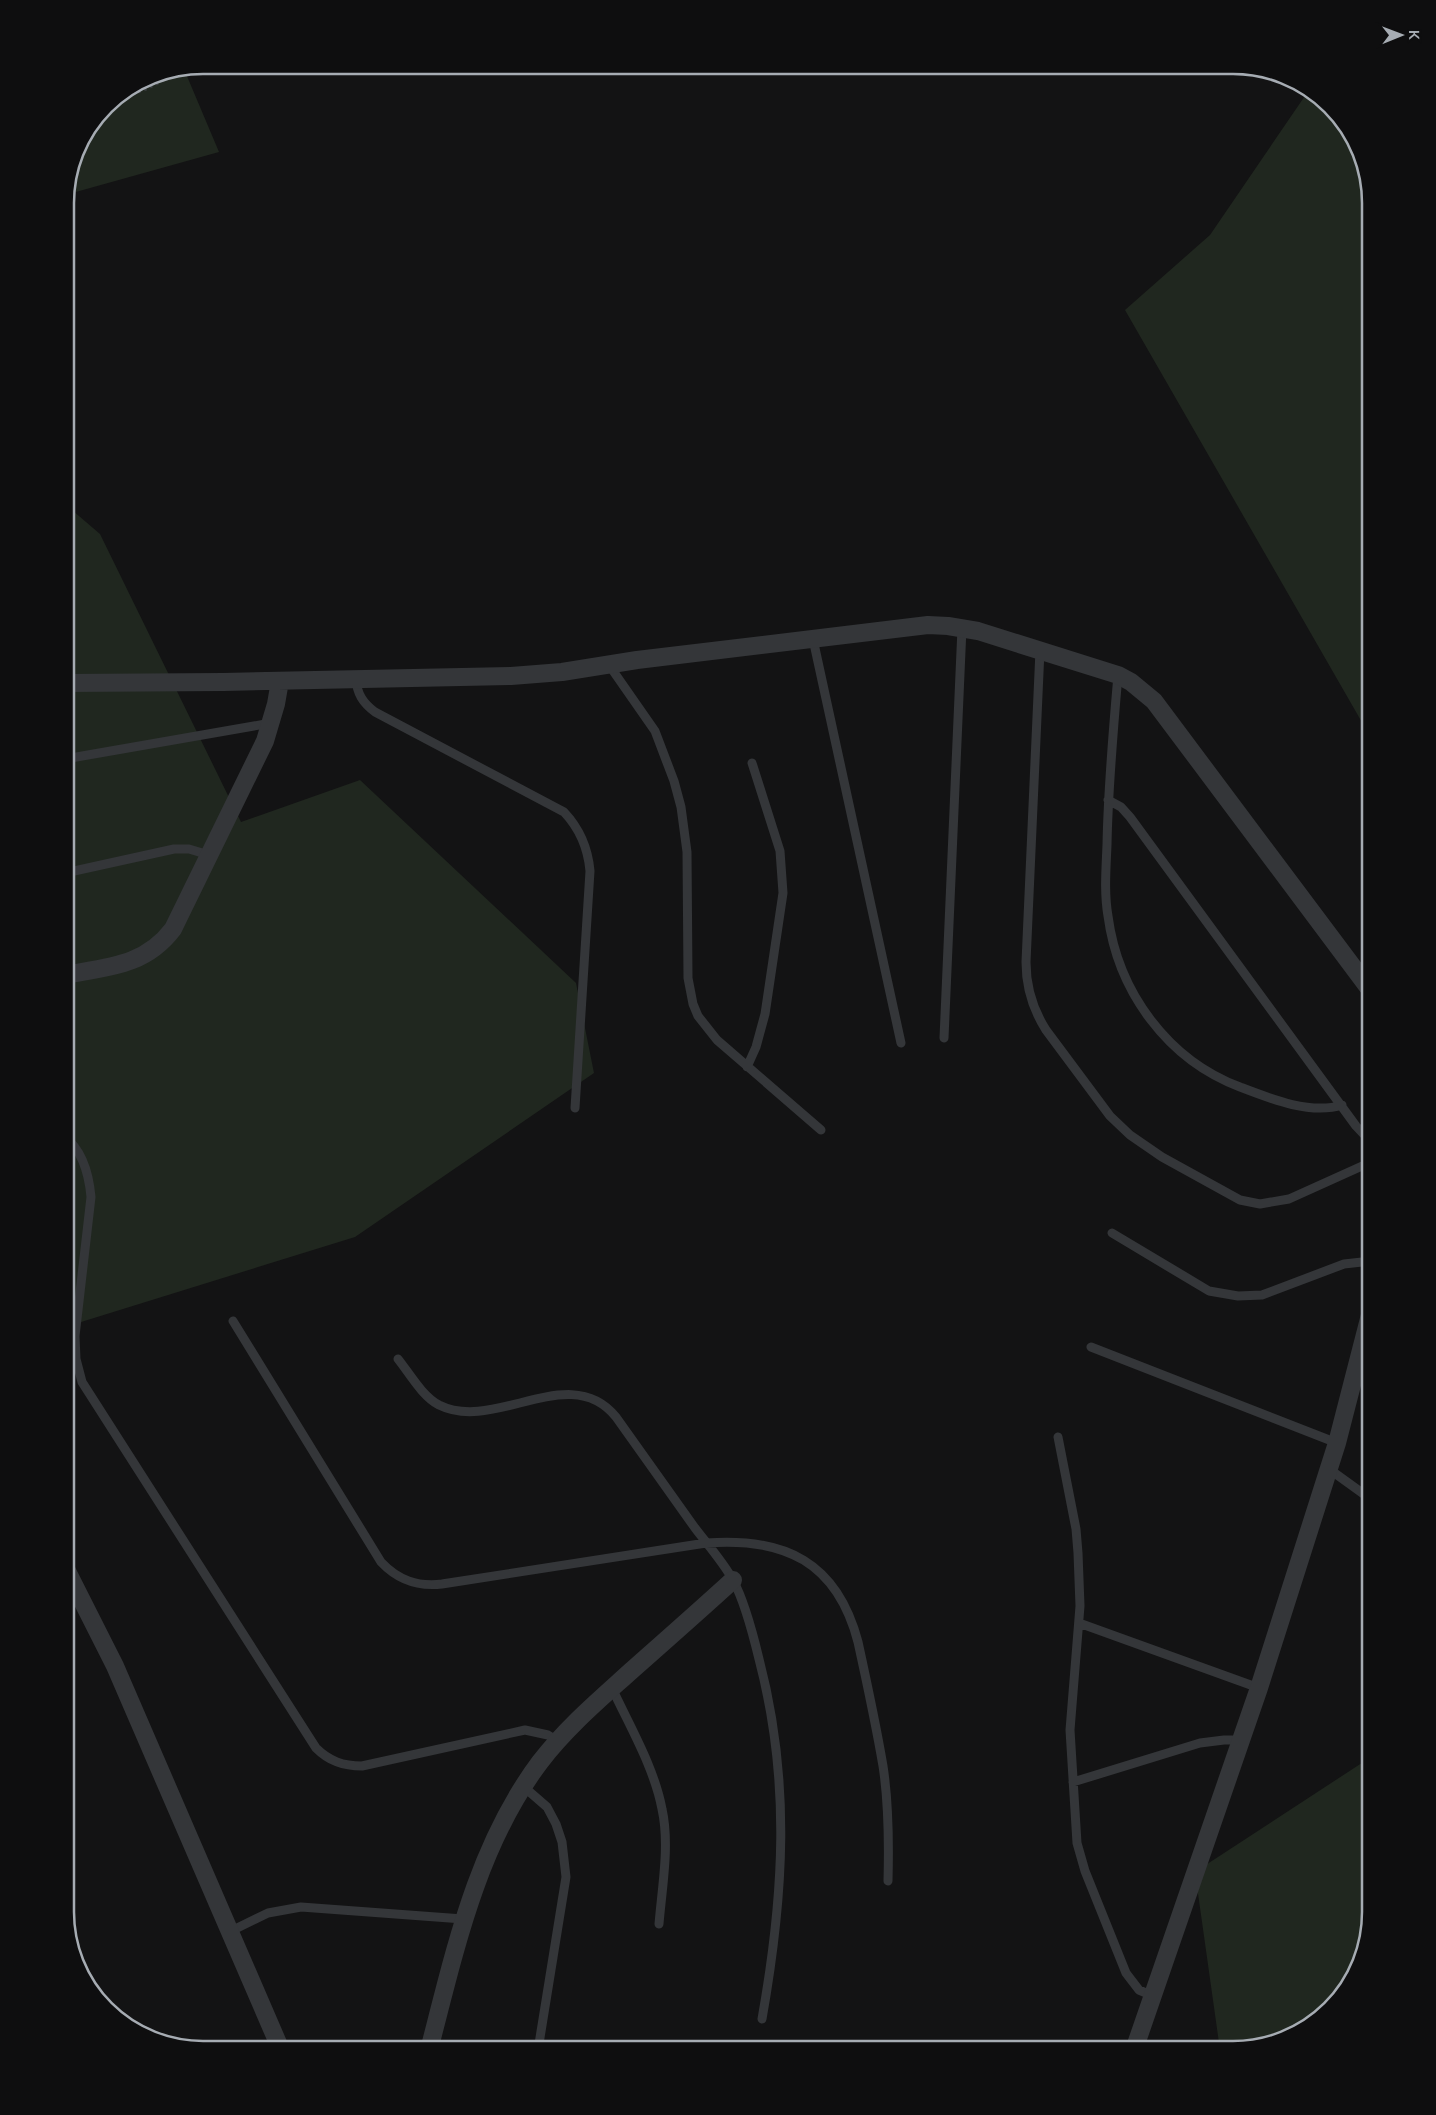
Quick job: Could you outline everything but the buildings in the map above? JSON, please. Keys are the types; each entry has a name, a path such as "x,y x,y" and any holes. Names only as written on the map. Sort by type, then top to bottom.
{"street":[{"path":"74,684 511,676 562,672 928,625 962,628 1118,675 1143,690 1165,713 1362,979"},
{"path":"74,973 124,964 141,958 156,948 173,928 265,741 280,681"},
{"path":"1137,2041 1259,1688 1337,1443 1362,1346"},
{"path":"431,2041 464,1919 487,1855 504,1820 524,1787 558,1741 593,1705 733,1580"},
{"path":"74,1585 115,1666 277,2041"}],"lane":[{"path":"944,1038 962,628"},
{"path":"813,639 901,1043"},
{"path":"1040,650 1026,962 1028,991 1046,1030 1110,1116 1130,1135 1162,1156 1235,1198 1260,1204 1288,1200 1362,1166"},
{"path":"609,665 655,731 666,756 679,799 686,852 688,978 693,1004 706,1029 821,1130"},
{"path":"1118,675 1108,800 1106,899 1117,957 1126,980 1150,1020 1179,1050 1195,1063 1230,1083 1269,1097 1318,1109 1332,1109 1342,1105"},
{"path":"356,679 362,701 375,712 564,812 583,838 590,871 575,1108"},
{"path":"74,757 271,723"},
{"path":"747,1067 756,1047 765,1014 783,893 780,851 752,763"},
{"path":"1108,800 1121,807 1130,817 1362,1132"},
{"path":"74,871 174,849 188,849 209,855"},
{"path":"74,1146 81,1158 90,1182 91,1197 75,1336 76,1359 82,1382 316,1748 322,1754 338,1763 362,1766 525,1730 548,1735 558,1741"},
{"path":"1112,1233 1209,1291 1238,1296 1262,1295 1344,1264 1362,1262"},
{"path":"233,1321 381,1562 400,1578 431,1586 706,1543 734,1542 769,1546 810,1562 831,1583 848,1610 858,1642 883,1766 888,1816 888,1882"},
{"path":"1091,1347 1337,1443"},
{"path":"398,1359 431,1400 459,1411 480,1411 573,1394 590,1397 600,1402 616,1417 733,1580 755,1643 766,1687 775,1732 780,1777 780,1876 771,1962 762,2019"},
{"path":"1058,1437 1077,1537 1080,1577 1079,1623 1070,1730 1075,1829 1085,1871 1126,1972 1139,1990 1153,1996"},
{"path":"1329,1469 1362,1492"},
{"path":"1079,1623 1259,1688"},
{"path":"612,1688 650,1770 663,1810 665,1842 659,1924"},
{"path":"1073,1782 1200,1743 1242,1740"},
{"path":"524,1787 547,1807 556,1824 562,1842 566,1877 539,2041"},
{"path":"230,1932 268,1913 301,1907 464,1919"}],"path":[{"path":"131,95 162,80"}],"shaded area":[{"path":"186,75 219,152 74,192 78,169 87,146 95,131 111,111 131,95 169,78"},
{"path":"1305,96 1312,100 1325,111 1345,138 1358,169 1361,186 1362,722 1125,310 1210,235"},
{"path":"74,512 100,534 241,822 360,780 576,983 594,1073 355,1237 74,1324"},
{"path":"1362,1763 1362,1912 1358,1946 1345,1977 1336,1991 1312,2015 1298,2024 1267,2037 1250,2040 1219,2041 1195,1872"}]}
